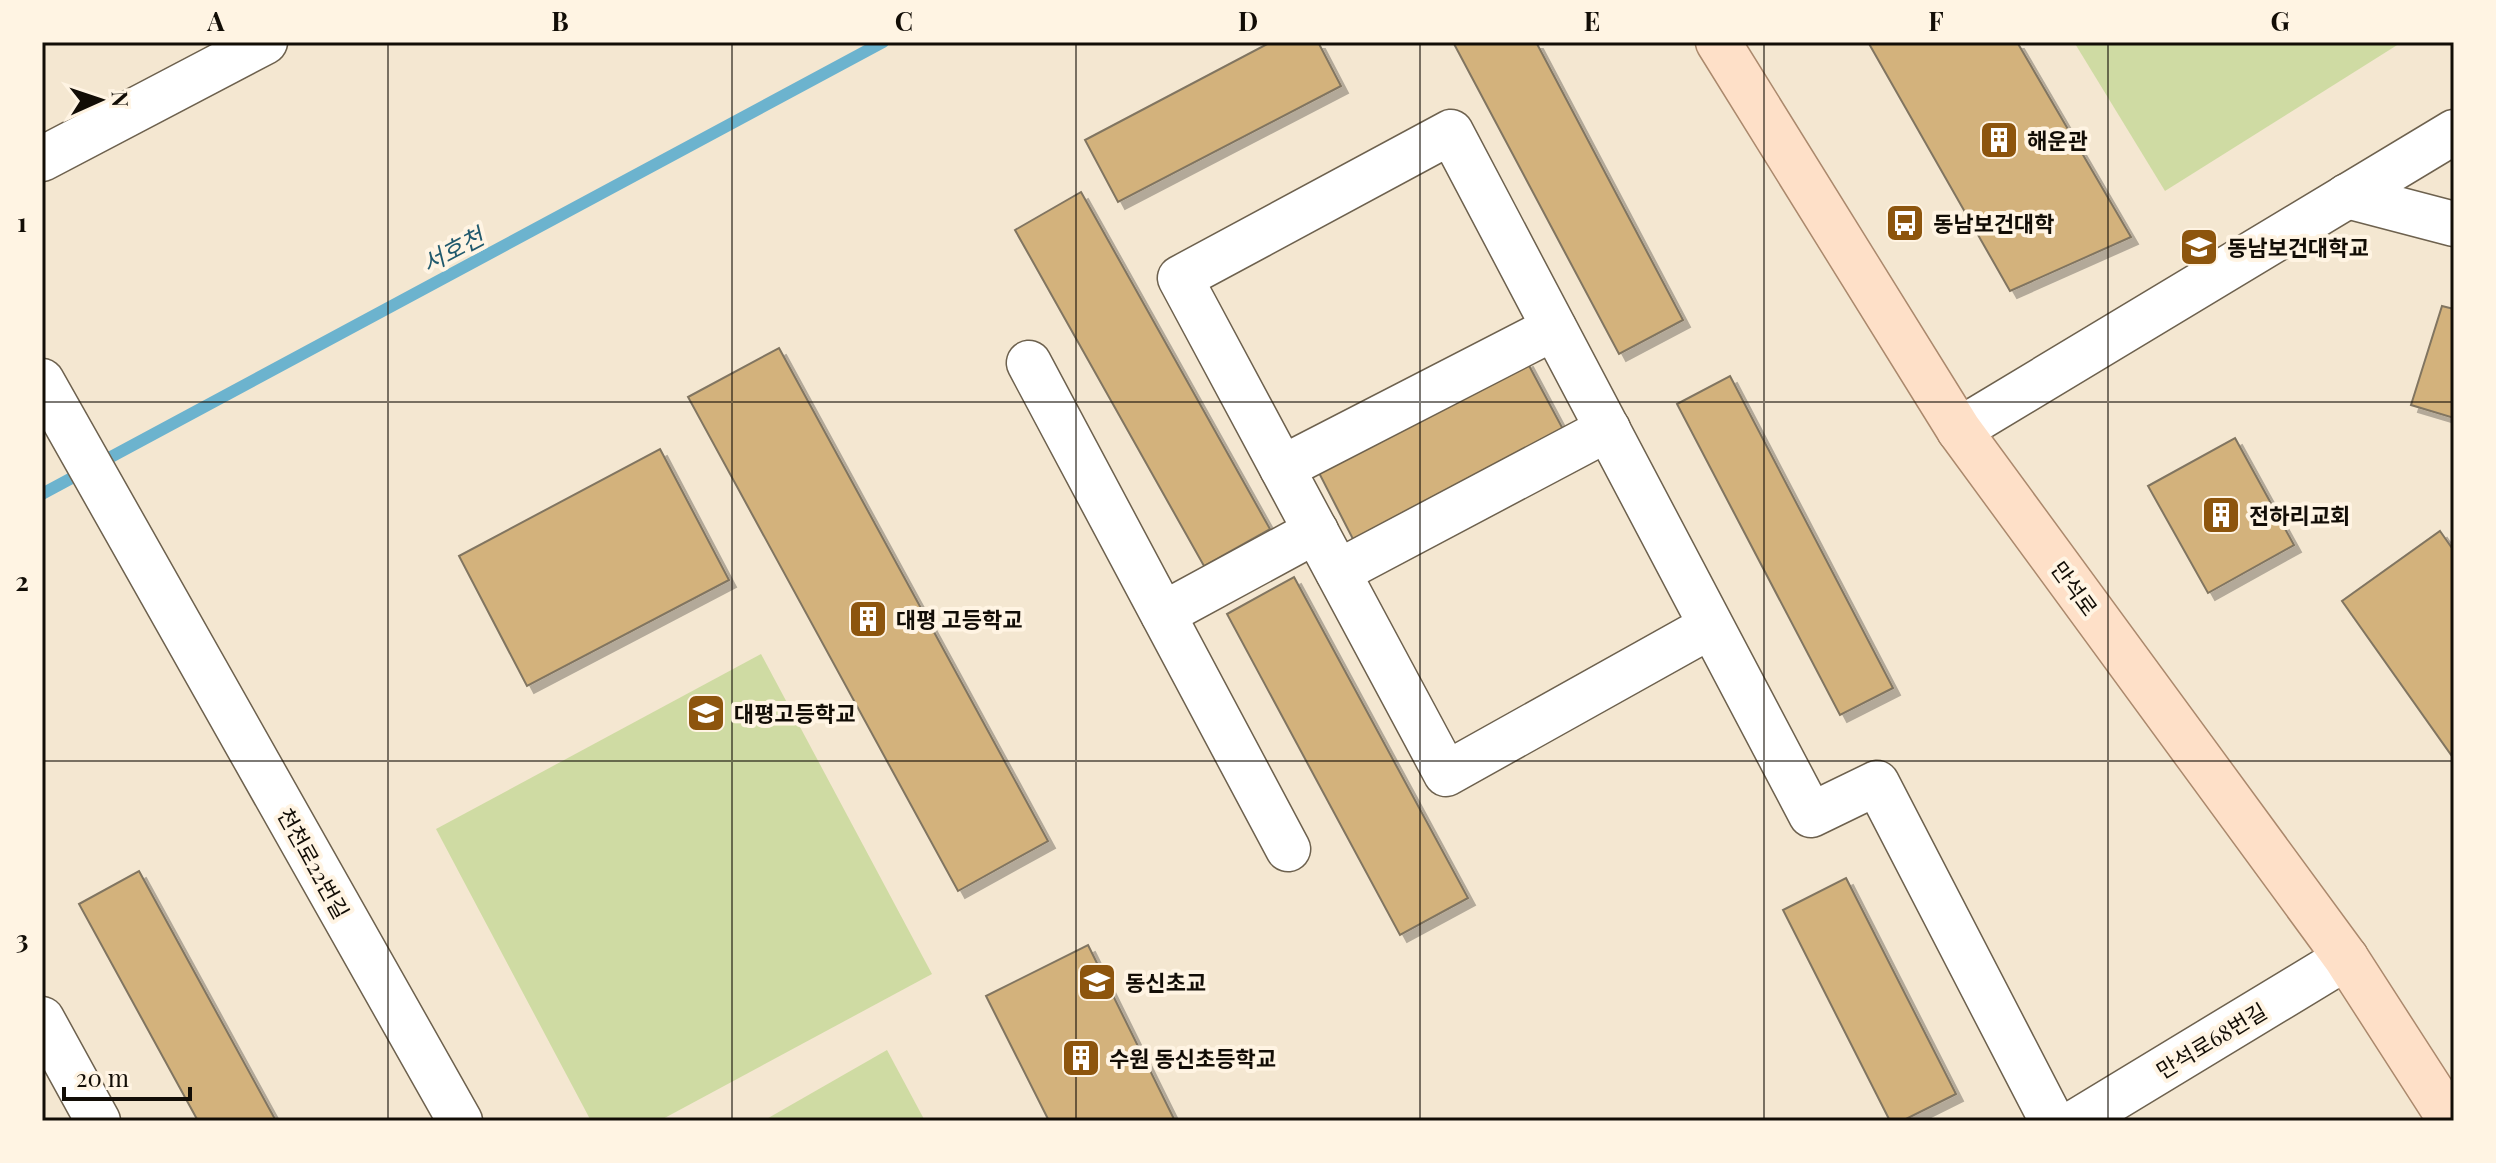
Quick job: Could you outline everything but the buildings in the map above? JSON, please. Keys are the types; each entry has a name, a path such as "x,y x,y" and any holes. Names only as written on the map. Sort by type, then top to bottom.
{"main road":[{"name":"만석로","path":"1718,42 1959,430 2346,958 2451,1121"}],"street":[{"path":"42,159 265,42"},
{"path":"1711,626 1446,774 1180,278 1451,132 1811,815 1877,783 2052,1121"},
{"path":"1959,430 2454,132"},
{"path":"2347,196 2454,224"},
{"path":"1282,468 1554,328"},
{"path":"1029,363 1288,849"},
{"name":"천천로22번길","path":"42,381 460,1121"},
{"path":"1338,572 1608,429"},
{"path":"1163,614 1316,531"},
{"name":"만석로68번길","path":"2077,1121 2346,958"},
{"path":"42,1019 98,1121"}],"green space":[{"path":"2074,42 2402,42 2165,191"},
{"path":"761,654 932,974 659,1121 591,1121 436,829"},
{"path":"887,1050 925,1121 763,1121"}],"waterway":[{"name":"서호천","path":"42,494 883,42"}],"place":[{"name":"해운관","path":"1999,140"},
{"name":"동남보건대학","path":"1905,223"},
{"name":"동남보건대학교","path":"2199,247"},
{"name":"전하리교회","path":"2221,515"},
{"name":"대평 고등학교","path":"868,619"},
{"name":"대평고등학교","path":"706,713"},
{"name":"동신초교","path":"1097,982"},
{"name":"수원 동신초등학교","path":"1081,1058"}]}
